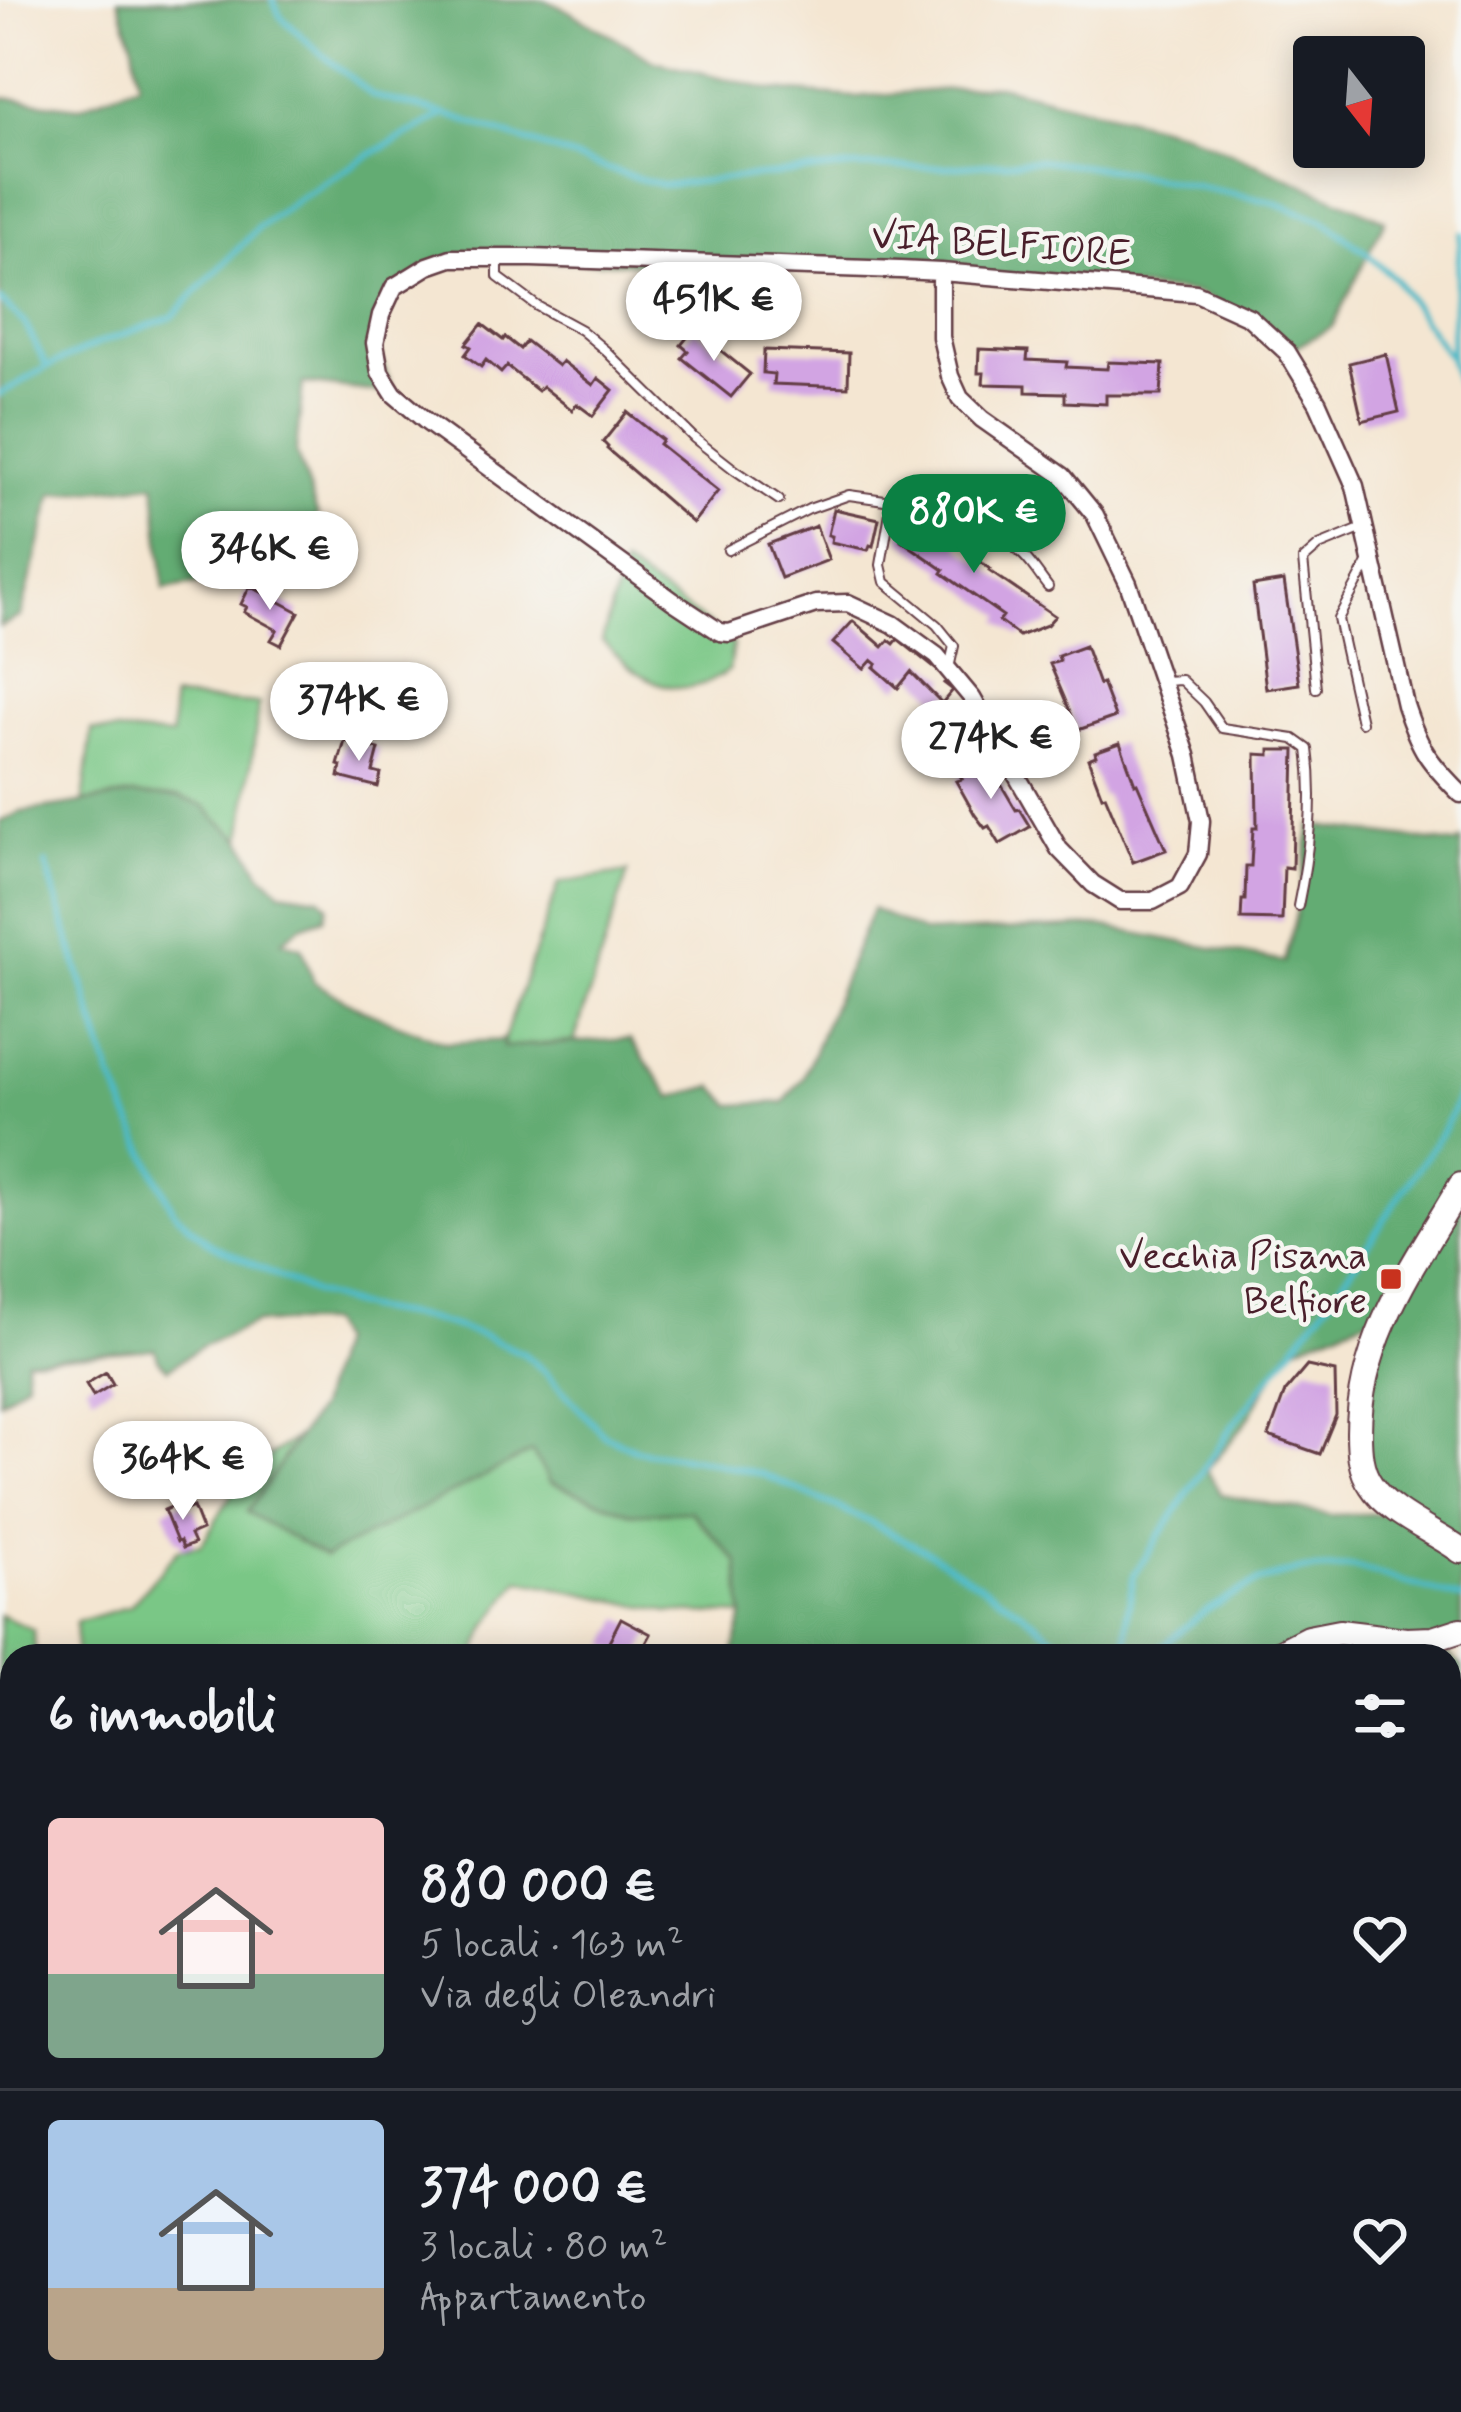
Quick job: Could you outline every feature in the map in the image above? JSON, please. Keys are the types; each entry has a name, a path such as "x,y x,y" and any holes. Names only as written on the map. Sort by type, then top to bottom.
{"main road":[{"path":"1461,1185 1380,1326 1359,1418 1359,1454 1371,1486 1399,1513 1461,1551"},
{"path":"1296,1644 1340,1632 1406,1640 1433,1639 1461,1630"}],"street":[{"name":"VIA BELFIORE","path":"949,670 892,623 848,603 816,604 729,633 704,623 394,394 380,371 375,343 394,287 451,258 941,272 1196,293 1249,317 1288,352 1318,403 1355,486 1416,739 1430,763 1461,794"},
{"path":"941,272 941,337 960,398 1063,476 1095,514 1128,583 1186,755 1201,821 1198,854 1180,887 1153,901 1120,901 1093,884 1059,849 972,698 949,670"}],"lane":[{"path":"498,259 498,277 581,330 694,437 779,500"},
{"path":"728,550 809,509 849,495 923,502 961,514 992,532 1024,555 1048,587"},
{"path":"892,501 881,565 885,582 937,625 954,646 949,670"},
{"path":"1316,688 1303,560 1319,546 1365,527"},
{"path":"1360,722 1338,619 1371,556"},
{"path":"1162,682 1181,680 1222,728 1294,739 1308,749 1311,825 1298,906"}],"green space":[{"path":"118,0 544,0 655,61 772,90 854,97 998,85 1184,132 1385,220 1332,327 1287,352 1249,317 1196,293 941,272 450,258 395,287 375,343 394,394 303,383 296,452 318,516 200,583 164,589 155,484 53,494 21,616 0,627 0,97 79,107 139,83"},
{"path":"623,565 733,644 729,670 693,687 661,684 631,667 602,641"},
{"path":"172,698 259,704 242,839 205,806 133,795 83,802 92,730 172,736"},
{"path":"133,795 179,797 205,806 242,839 261,873 281,891 320,897 328,906 324,918 301,926 282,941 302,947 314,982 363,1010 446,1043 504,1040 503,1047 630,1039 672,1097 714,1086 732,1105 784,1102 803,1078 872,909 925,933 1100,926 1284,962 1311,825 1454,844 1461,840 1461,1630 1434,1639 1439,1644 736,1644 743,1615 738,1562 691,1511 632,1513 550,1482 532,1452 325,1557 247,1512 318,1408 337,1342 328,1323 256,1323 202,1346 168,1369 155,1349 26,1359 26,1382 0,1401 0,822 21,812","holes":["1386,1311 1359,1454 1397,1513 1331,1515 1221,1495 1207,1470 1245,1424 1289,1349"]},
{"path":"628,872 574,1042 501,1047 559,883"},
{"path":"298,1436 283,1457 324,1557 532,1451 550,1482 632,1513 690,1511 738,1562 743,1615 669,1612 520,1580 480,1644 75,1644 76,1622 130,1606 179,1549 201,1545 243,1475"},
{"path":"0,1615 33,1630 35,1644 0,1644"}],"building":[{"path":"482,324 520,349 526,341 558,366 562,361 593,385 598,378 613,390 593,416 577,404 572,410 542,386 538,391 507,366 501,373 486,360 481,367 465,355 471,347 466,344"},
{"path":"694,329 750,374 731,397 682,358 688,351 681,345"},
{"path":"979,349 1028,351 1027,360 1067,362 1066,367 1107,369 1108,362 1163,364 1161,395 1106,395 1106,404 1065,402 1065,393 1026,392 1026,385 983,384 984,373 978,373"},
{"path":"764,350 849,353 848,387 773,384 774,374 763,373"},
{"path":"1386,354 1399,412 1362,421 1349,363"},
{"path":"627,412 718,491 693,523 607,449 603,442"},
{"path":"909,508 1055,616 1047,625 1019,636 999,621 1003,616 901,540 903,517"},
{"path":"834,509 879,519 873,546 868,550 831,542 828,535"},
{"path":"816,526 829,560 781,578 768,544"},
{"path":"1284,581 1299,684 1266,689 1253,586"},
{"path":"250,586 299,612 281,645 271,640 277,630 244,612 247,607 241,604"},
{"path":"853,621 883,647 898,639 948,679 944,683 953,690 942,703 911,672 898,688 872,660 864,669 833,643"},
{"path":"1085,646 1115,717 1078,730 1050,664"},
{"path":"345,741 379,749 373,772 381,774 378,787 339,777"},
{"path":"1120,743 1166,850 1133,862 1088,759"},
{"path":"1270,750 1295,750 1292,868 1284,867 1282,920 1241,919 1246,866 1251,866 1253,828 1257,828 1256,754 1270,755"},
{"path":"986,759 1030,827 1000,844 975,815 956,781 962,779 959,774"},
{"path":"1307,1366 1335,1372 1336,1415 1320,1454 1269,1436 1285,1392"},
{"path":"106,1372 113,1384 93,1396 86,1384"},
{"path":"183,1502 186,1510 193,1507 202,1530 190,1535 194,1544 183,1548 164,1510"},
{"path":"621,1618 651,1634 646,1644 608,1644"}],"waterway":[{"path":"273,0 280,16 373,96 445,114 663,185 852,167 1040,160 1273,202 1324,221 1364,251 1395,279 1450,358"},
{"path":"0,394 102,342 172,317 258,228 375,152 442,116"},
{"path":"1461,234 1450,358 1461,396"},
{"path":"0,300 24,322 47,367"},
{"path":"46,864 111,1076 174,1212 208,1242 313,1293 366,1309 429,1319 524,1354 604,1435 639,1451 762,1474 870,1522 932,1554 1063,1644"},
{"path":"1127,1644 1134,1575 1230,1429 1339,1288 1444,1129 1461,1091"},
{"path":"1165,1644 1206,1610 1258,1582 1300,1570 1354,1567 1461,1599"}],"place":[{"name":"Vecchia Pisana Belfiore","path":"1391,1279"}]}
